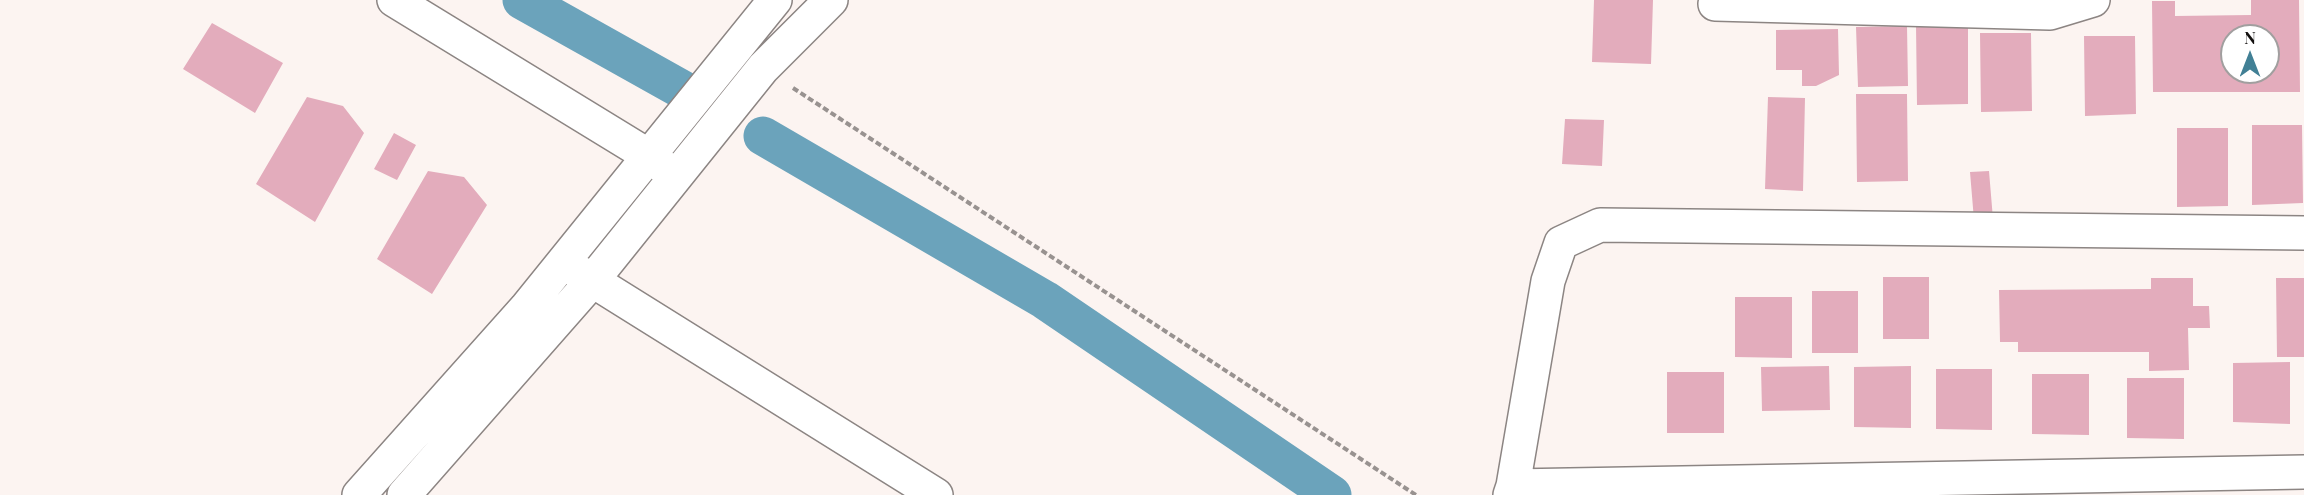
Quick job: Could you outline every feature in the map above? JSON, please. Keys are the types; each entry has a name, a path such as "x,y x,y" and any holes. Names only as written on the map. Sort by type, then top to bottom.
{"street":[{"path":"394,0 649,156 675,175"},
{"path":"359,495 526,308 776,0"},
{"path":"404,495 592,281 754,78 831,0"},
{"path":"1715,4 2050,13 2093,0"},
{"path":"2304,232 1600,225 1561,243 1548,281 1512,491 2304,472"},
{"path":"563,262 936,495"}],"path":[{"path":"754,78 1416,495"}],"building":[{"path":"1594,0 1653,0 1651,64 1592,62"},
{"path":"2251,0 2299,0 2300,92 2153,92 2152,1 2175,1 2175,16 2251,15"},
{"path":"212,23 283,63 255,113 183,69"},
{"path":"1916,25 1968,25 1968,104 1917,105"},
{"path":"1907,26 1908,86 1858,87 1856,27"},
{"path":"1838,29 1839,75 1816,86 1802,86 1802,70 1776,70 1776,30"},
{"path":"1980,33 2031,33 2032,111 1981,112"},
{"path":"2084,36 2135,36 2136,114 2085,116"},
{"path":"1856,94 1907,94 1908,181 1857,182"},
{"path":"307,97 343,106 364,133 315,222 256,184"},
{"path":"1768,97 1805,98 1803,191 1765,189"},
{"path":"1565,119 1604,120 1602,166 1562,164"},
{"path":"2252,125 2302,125 2303,203 2252,205"},
{"path":"2177,128 2228,128 2228,206 2177,207"},
{"path":"394,133 416,145 397,180 374,169"},
{"path":"428,171 464,177 487,205 432,294 377,259"},
{"path":"1989,171 1993,219 1974,220 1970,172"},
{"path":"1883,277 1929,277 1929,339 1883,339"},
{"path":"2151,278 2193,278 2193,306 2209,306 2210,328 2188,328 2189,370 2149,371 2149,352 2018,352 2018,342 2000,342 1999,290 2151,289"},
{"path":"2276,278 2304,278 2304,357 2277,357"},
{"path":"1812,291 1858,291 1858,353 1812,353"},
{"path":"1735,297 1792,297 1792,358 1735,357"},
{"path":"2290,362 2290,424 2233,422 2233,363"},
{"path":"1829,366 1830,410 1762,411 1761,367"},
{"path":"1911,366 1911,428 1854,427 1854,367"},
{"path":"1936,369 1992,369 1992,430 1936,429"},
{"path":"1667,372 1724,372 1724,433 1667,433"},
{"path":"2032,374 2089,374 2089,435 2032,434"},
{"path":"2127,378 2184,378 2184,439 2127,438"}],"waterway":[{"path":"522,0 690,94"},
{"path":"763,136 1045,300 1332,495"}]}
